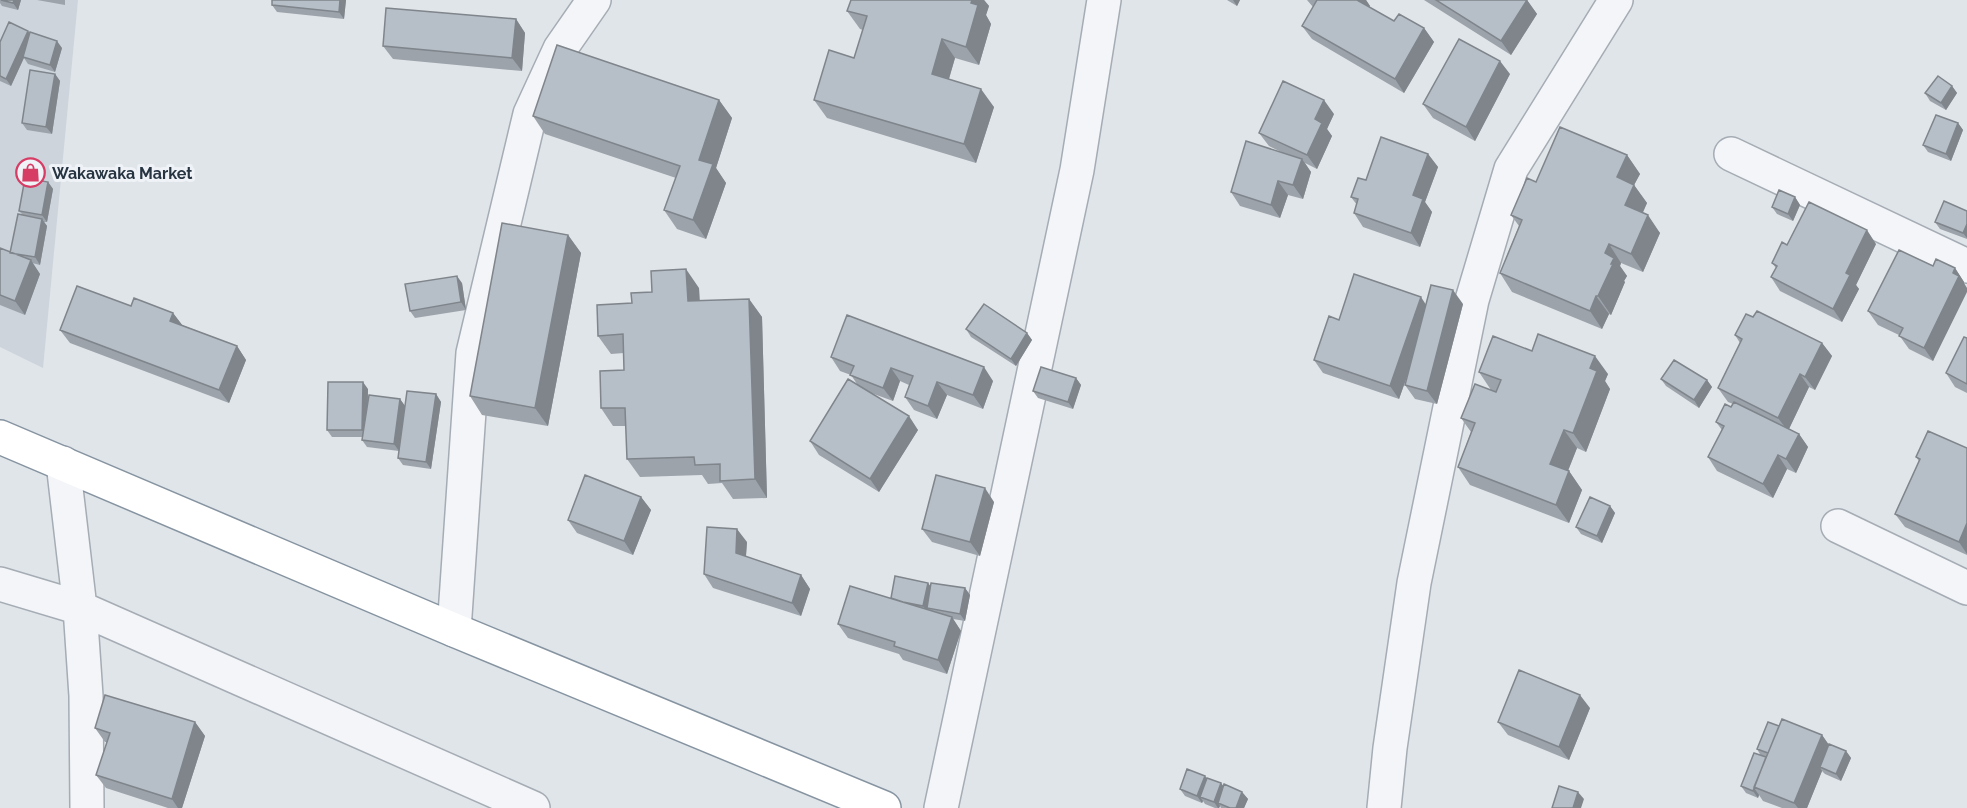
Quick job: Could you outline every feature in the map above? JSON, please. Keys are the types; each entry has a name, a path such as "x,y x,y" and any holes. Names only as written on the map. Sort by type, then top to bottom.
{"highway":[{"path":"0,437 454,630 884,808"}],"street":[{"path":"454,630 473,353 530,114 560,49 594,0"},
{"path":"942,808 1077,170 1104,0"},
{"path":"1384,808 1390,748 1414,583 1472,300 1511,169 1616,0"},
{"path":"1731,154 1967,266"},
{"path":"63,463 80,609 87,696 87,808"},
{"path":"1838,526 1967,588"},
{"path":"0,584 80,609 533,808"}],"shaded area":[{"name":"Wakawaka Market","path":"0,0 78,0 43,368 0,347"}],"building":[{"path":"272,0 340,0 339,12 272,5"},
{"path":"851,0 972,0 971,3 978,5 966,47 942,39 932,74 981,89 964,144 814,100 829,50 854,58 867,16 847,11"},
{"path":"1317,0 1357,0 1394,21 1399,14 1424,28 1395,79 1302,26"},
{"path":"1436,0 1527,0 1501,41"},
{"path":"386,8 516,19 512,58 383,46"},
{"path":"9,22 28,31 6,79 0,76 0,42"},
{"path":"30,32 57,41 50,65 23,57"},
{"path":"1459,39 1500,61 1466,127 1423,104"},
{"path":"557,45 719,100 699,160 713,164 693,220 664,210 680,166 533,116"},
{"path":"30,70 55,74 46,127 22,123"},
{"path":"1938,76 1952,86 1941,103 1925,93"},
{"path":"1283,81 1324,100 1315,119 1322,123 1307,155 1259,133"},
{"path":"1936,115 1958,123 1946,154 1923,145"},
{"path":"1560,127 1627,155 1617,177 1634,185 1625,205 1648,215 1631,254 1609,244 1605,253 1614,258 1611,264 1613,264 1590,311 1500,273 1522,220 1511,215 1527,178 1536,182"},
{"path":"1381,137 1428,154 1413,195 1423,199 1411,233 1354,213 1358,199 1351,197 1358,178 1366,180"},
{"path":"1246,141 1302,159 1293,185 1278,181 1271,205 1231,192"},
{"path":"25,178 48,182 42,215 19,211"},
{"path":"1779,190 1795,197 1788,214 1772,207"},
{"path":"1944,201 1967,211 1967,224 1963,233 1935,222"},
{"path":"1809,202 1867,230 1846,273 1850,275 1833,309 1771,277 1777,266 1772,263 1782,242 1787,245"},
{"path":"18,214 42,219 35,257 10,253"},
{"path":"502,223 568,235 535,408 470,396"},
{"path":"0,248 31,260 15,301 0,295"},
{"path":"1899,250 1933,266 1936,259 1955,268 1953,273 1959,276 1924,348 1899,336 1903,328 1868,311"},
{"path":"686,269 688,301 749,299 755,479 720,481 720,464 695,465 694,457 627,459 625,408 601,408 600,371 624,370 623,334 598,336 597,305 632,303 631,293 652,292 651,271"},
{"path":"1354,274 1421,297 1390,386 1314,360 1329,316 1339,320"},
{"path":"457,276 461,302 410,311 405,284"},
{"path":"1431,285 1453,290 1427,391 1405,385"},
{"path":"77,286 131,306 134,298 173,313 170,321 237,346 219,390 60,330"},
{"path":"984,304 1027,333 1011,359 966,329"},
{"path":"1757,311 1822,343 1805,377 1800,374 1778,418 1718,388 1742,339 1735,335 1746,314 1753,317"},
{"path":"847,315 984,367 973,395 937,382 928,406 905,397 913,376 891,368 883,388 850,375 854,366 831,357"},
{"path":"1538,334 1595,356 1590,368 1597,371 1573,433 1564,430 1550,464 1569,471 1556,505 1458,467 1475,423 1461,418 1475,384 1496,392 1501,380 1479,372 1493,336 1532,351"},
{"path":"1964,337 1967,338 1967,384 1946,373"},
{"path":"1674,360 1707,380 1694,400 1661,379"},
{"path":"1041,367 1076,378 1068,402 1033,391"},
{"path":"848,379 909,416 870,479 810,441"},
{"path":"328,382 363,382 362,430 327,430"},
{"path":"407,391 436,394 426,462 398,458"},
{"path":"369,395 400,399 394,444 362,440"},
{"path":"1734,402 1799,434 1786,459 1778,455 1763,484 1708,457 1724,426 1716,422 1725,404 1731,407"},
{"path":"1928,431 1967,448 1967,523 1959,542 1895,514 1920,459 1916,457"},
{"path":"585,475 641,497 624,541 568,520"},
{"path":"936,475 985,488 970,542 922,529"},
{"path":"1590,497 1610,506 1597,536 1576,527"},
{"path":"707,527 737,529 736,553 801,575 792,603 704,574"},
{"path":"895,576 928,583 923,606 891,598"},
{"path":"931,583 965,588 960,614 927,608"},
{"path":"850,586 952,617 938,660 894,646 895,642 838,624"},
{"path":"1519,670 1580,695 1559,747 1498,722"},
{"path":"105,695 195,722 172,799 96,775 110,733 95,728"},
{"path":"1782,719 1822,735 1794,803 1754,787"},
{"path":"1768,722 1779,726 1768,753 1757,749"},
{"path":"1829,744 1846,751 1836,774 1820,767"},
{"path":"1754,753 1766,757 1753,791 1741,786"},
{"path":"1187,769 1205,776 1197,796 1180,789"},
{"path":"1207,778 1221,783 1214,802 1200,797"},
{"path":"1224,784 1242,792 1236,808 1218,803"},
{"path":"1559,786 1578,792 1573,808 1552,808"}],"place":[{"name":"Wakawaka Market","path":"31,173"}]}
